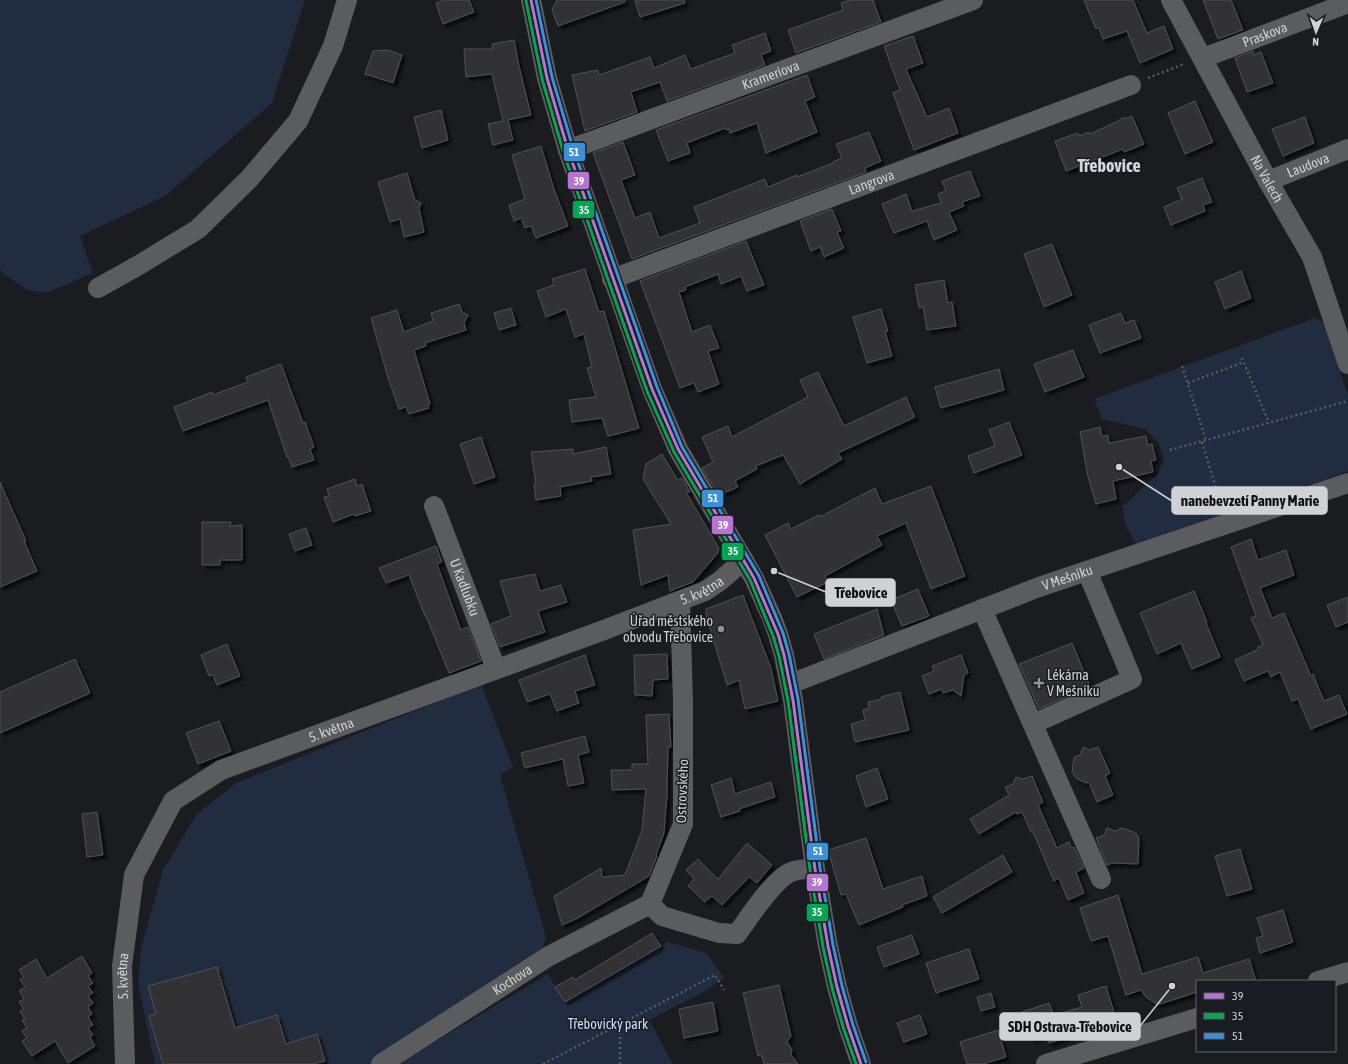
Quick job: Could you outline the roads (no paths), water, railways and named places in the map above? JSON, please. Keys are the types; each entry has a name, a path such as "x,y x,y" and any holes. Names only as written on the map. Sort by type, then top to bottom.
{"street":[{"path":"98,288 198,229 249,180 298,121 333,46 347,0"},
{"path":"531,0 547,78 568,150 612,279 652,389 678,449 754,578 772,618 784,655 795,712 815,868 828,946 837,987 848,1026 862,1064"},
{"name":"Krameriova","path":"568,150 973,0"},
{"name":"Na Valech","path":"1171,0 1268,181 1312,257 1348,364"},
{"name":"Praskova","path":"1203,58 1348,3"},
{"name":"Langrova","path":"612,279 1131,85"},
{"name":"Laudova","path":"1268,181 1348,150"},
{"name":"V Mešníku","path":"790,684 1039,586 1348,483"},
{"name":"U Kadlubku","path":"434,506 496,669"},
{"name":"5. května","path":"125,1064 122,966 134,875 174,802 221,770 705,591 720,581 744,560"},
{"path":"1033,724 1132,679 1087,571"},
{"name":"Ostrovského","path":"650,904 683,824 683,702 680,601"},
{"path":"982,609 1101,879"},
{"path":"650,904 662,916 719,933 737,934 780,879 793,871 815,868"},
{"name":"Kochova","path":"381,1064 549,956 650,904"},
{"path":"1321,980 1348,972"},
{"path":"1046,1064 1196,1018"}],"place":[{"name":"nanebevzetí Panny Marie","path":"1119,467"},
{"name":"Třebovice","path":"774,571"},
{"name":"Úřad městského obvodu Třebovice","path":"721,629"},
{"name":"Lékárna V Mešníku","path":"1039,683"},
{"name":"SDH Ostrava-Třebovice","path":"1172,986"}],"district":[{"name":"Třebovice","path":"1109,166"}],"park label":[{"name":"Třebovický park","path":"608,1024"}]}
